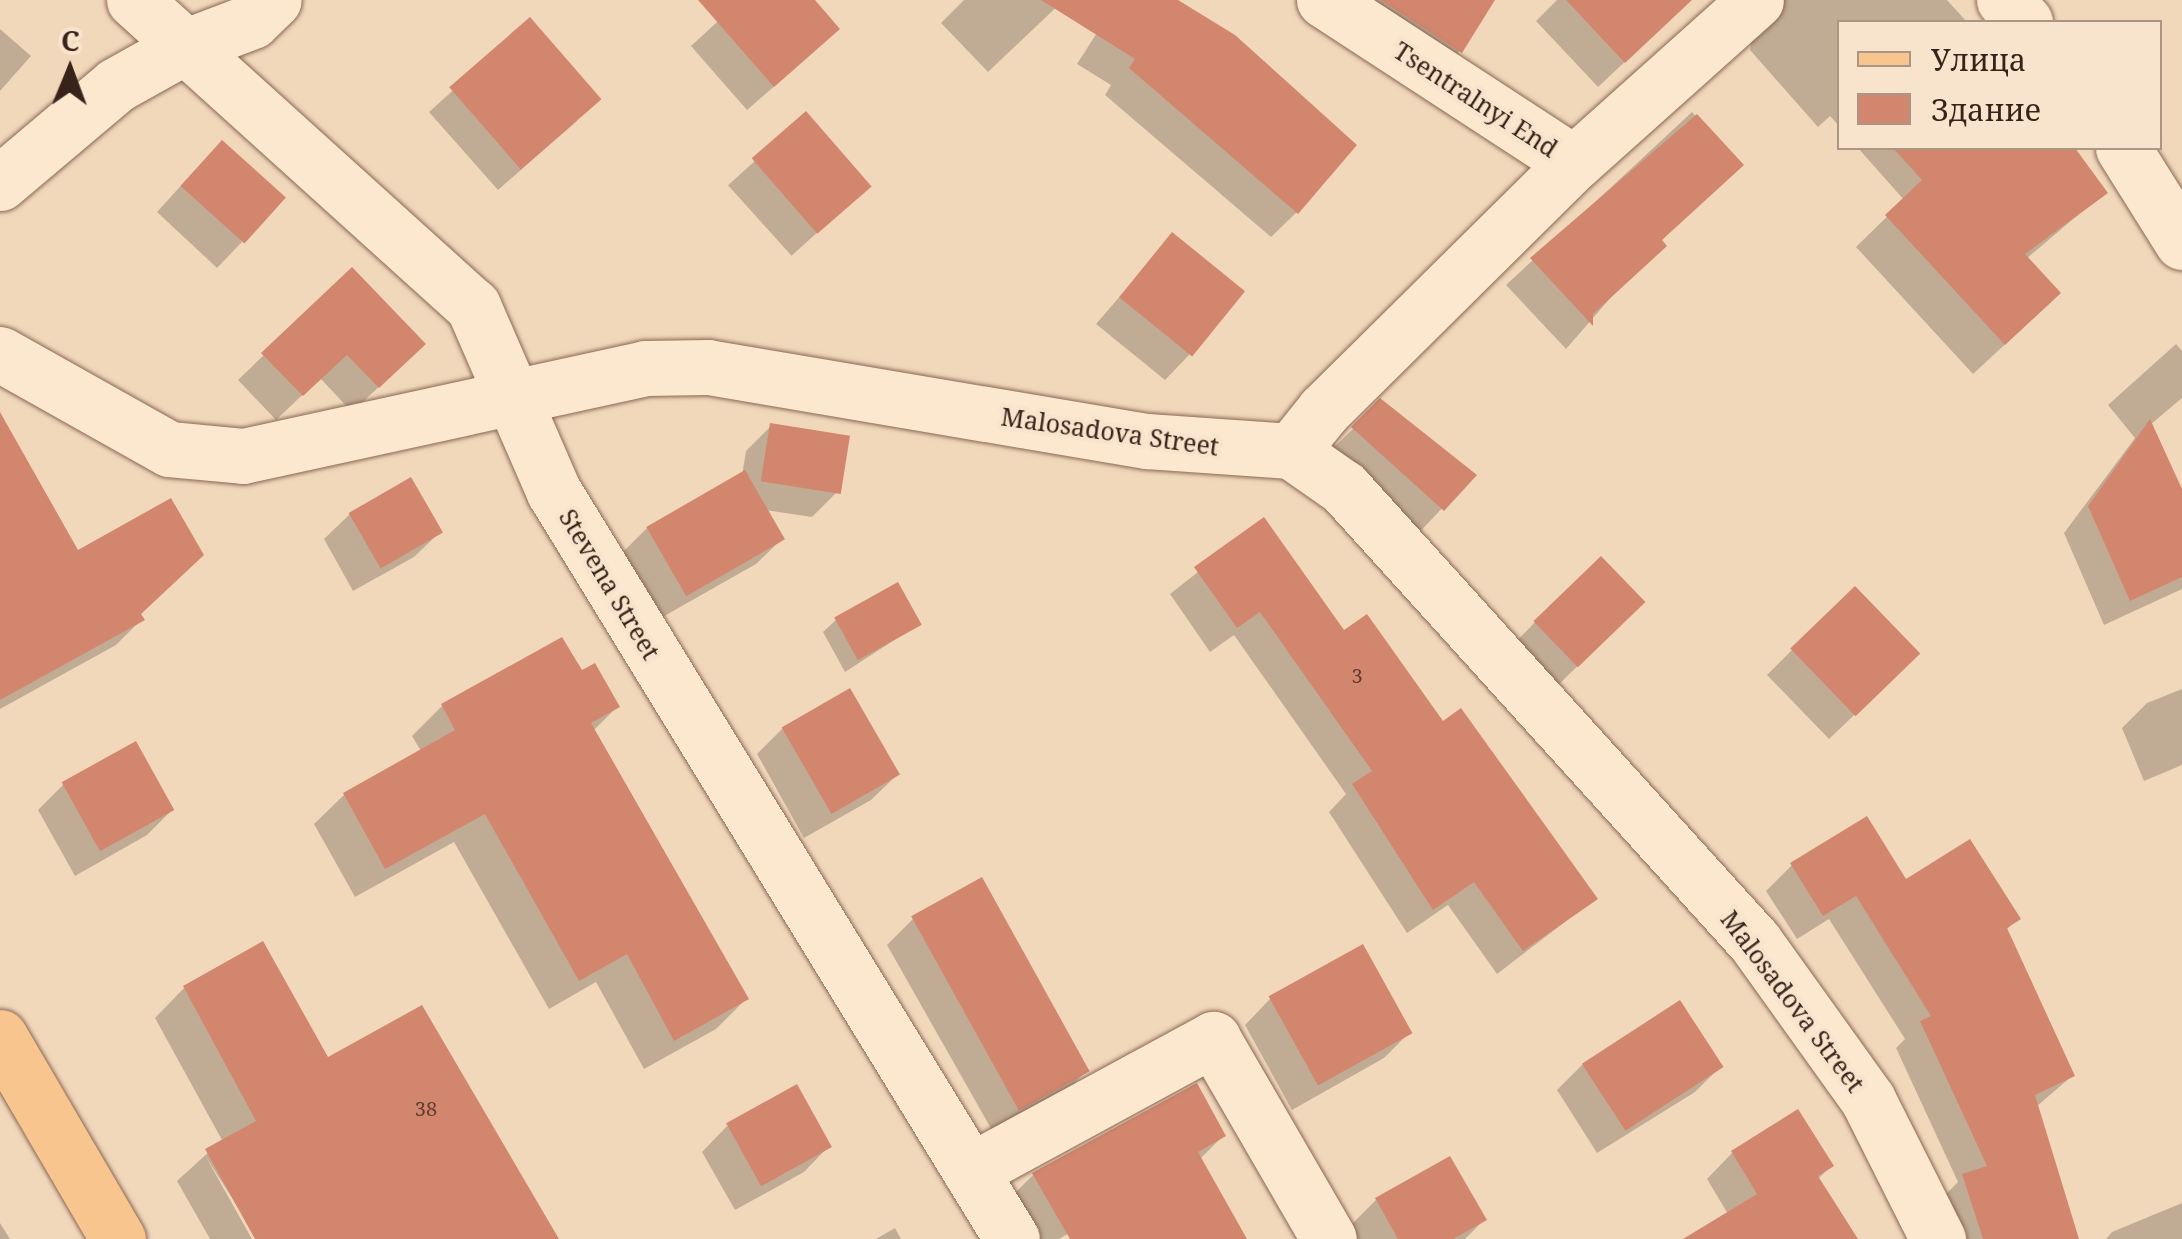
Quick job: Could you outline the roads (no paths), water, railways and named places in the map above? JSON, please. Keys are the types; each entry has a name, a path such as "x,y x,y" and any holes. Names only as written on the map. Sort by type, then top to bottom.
{"main road":[{"path":"0,1037 118,1239"}],"street":[{"name":"Stevena Street","path":"134,0 473,306 554,492 1012,1239"},
{"path":"0,184 116,86 184,47 252,20 274,0"},
{"name":"Tsentralnyi End","path":"1324,0 1574,163 1756,0"},
{"path":"2004,0 2022,20"},
{"path":"2124,150 2182,242"},
{"path":"1292,451 1324,410 1574,163"},
{"name":"Malosadova Street","path":"0,354 169,449 244,456 645,368 708,367 1147,441 1292,451 1344,488 1755,942 1868,1100 1938,1239"},
{"path":"970,1171 1213,1038 1329,1239"}]}
